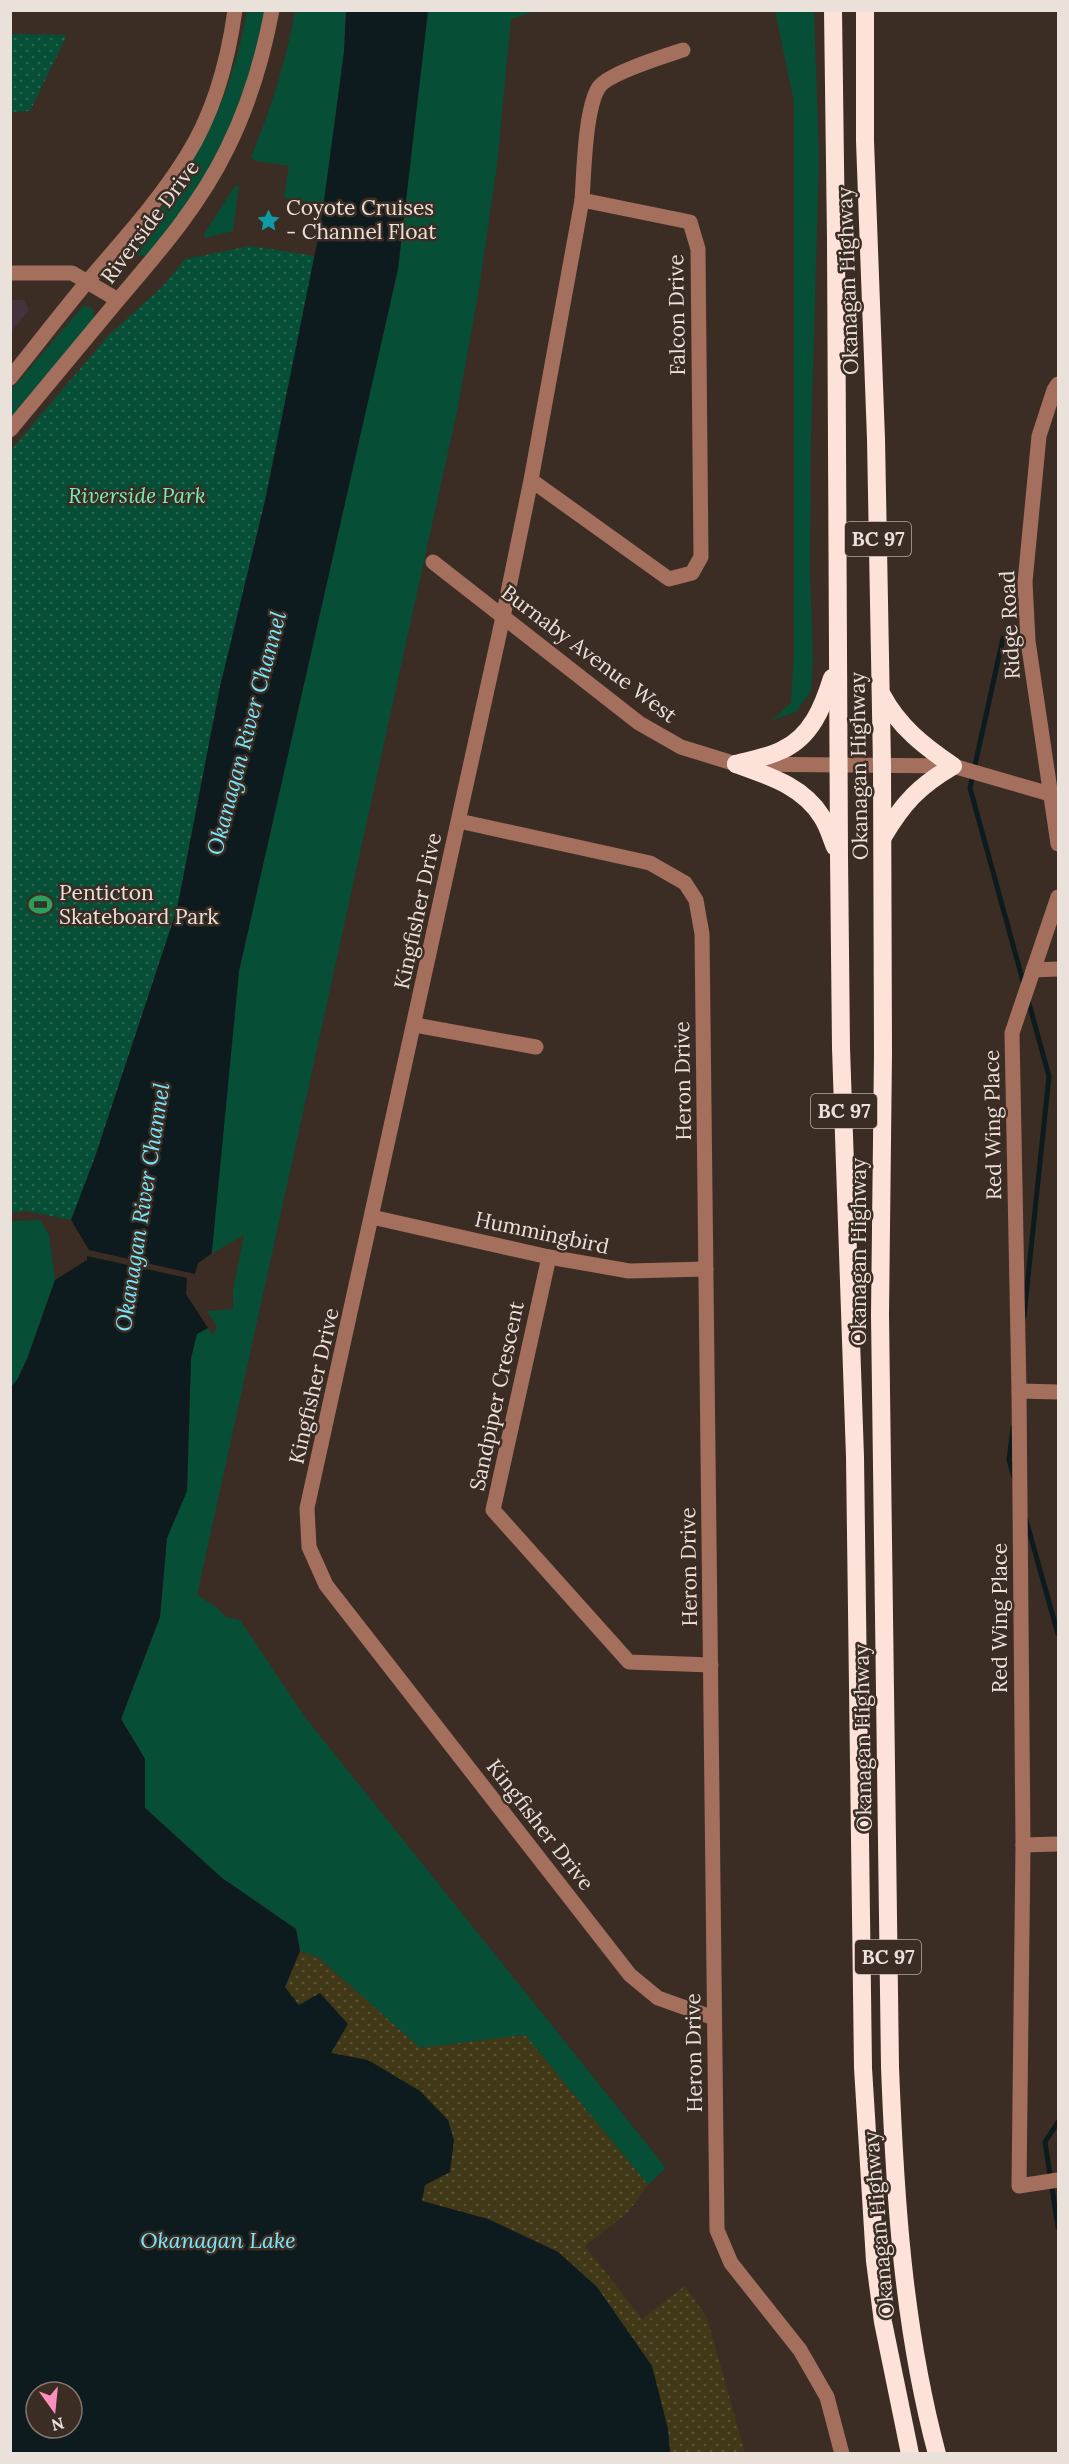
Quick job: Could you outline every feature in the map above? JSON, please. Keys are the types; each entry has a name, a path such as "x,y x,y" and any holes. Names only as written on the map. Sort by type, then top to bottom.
{"highway":[{"name":"Okanagan Highway","path":"833,10 838,856 855,1457 863,2068 875,2261 891,2365 910,2454"},
{"name":"Okanagan Highway","path":"865,10 865,141 876,439 882,765 880,1315 890,2067 894,2169 901,2258 921,2382 937,2454"},
{"path":"736,764 783,750 806,733 824,704 837,662"},
{"path":"880,691 893,715 909,732 953,766 928,781 910,797 882,838"},
{"path":"736,764 781,781 806,796 823,818 838,856"}],"street":[{"name":"Riverside Drive","path":"10,378 138,223 187,156 212,106 230,45 235,10"},
{"name":"Riverside Drive","path":"10,430 146,268 195,203 227,150 241,120 260,67 272,10"},
{"path":"503,617 531,480 582,200 590,110 600,86 623,71 683,50"},
{"name":"Falcon Drive","path":"531,480 669,579 692,573 701,557 698,249 690,222 582,200"},
{"path":"10,273 72,273 118,300"},
{"name":"Ridge Road","path":"1050,794 1028,641 1025,582 1039,436 1054,390 1059,384"},
{"name":"Burnaby Avenue West","path":"433,562 639,723 681,747 736,764 953,766 1050,794"},
{"name":"Kingfisher Drive","path":"503,617 307,1508 309,1547 326,1585 630,1975 658,1998 714,2018"},
{"path":"1050,794 1059,844"},
{"name":"Heron Drive","path":"459,821 650,863 685,883 696,900 702,934 717,2230 731,2263 800,2350 827,2397 842,2454"},
{"name":"Red Wing Place","path":"1059,897 1012,1033 1019,1391 1023,1845 1019,2186 1059,2180"},
{"path":"1033,970 1059,969"},
{"path":"415,1025 536,1047"},
{"name":"Hummingbird","path":"372,1217 549,1257 629,1271 706,1269"},
{"name":"Sandpiper Crescent","path":"549,1257 493,1510 629,1662 711,1665"},
{"path":"1019,1391 1059,1392"},
{"path":"1023,1845 1059,1844"}],"shaded area":[{"path":"11,300 24,300 29,310 11,332"}],"green space":[{"path":"247,11 266,11 262,35 236,118 188,208 149,255 139,256 134,252 134,242 192,163 220,105 231,75"},
{"path":"295,11 346,11 344,52 324,204 284,198 289,166 256,161 251,157 277,85"},
{"path":"428,11 535,11 511,19 497,165 479,289 457,411 197,1595 216,1607 226,1617 240,1620 304,1716 666,2168 648,2185 525,2035 420,2048 319,1958 300,1951 296,1929 222,1878 145,1808 145,1759 121,1719 160,1617 167,1538 187,1491 191,1358 197,1334 208,1328 213,1335 217,1326 207,1311 233,1309 233,1290 244,1235 211,1254 239,971 398,269"},
{"path":"775,11 814,11 819,159 811,438 810,570 813,661 811,691 796,712 772,720 791,703 794,653 794,102"},
{"path":"10,34 67,35 30,111 11,112"},
{"path":"239,185 233,231 205,238 204,234 235,186"},
{"name":"Riverside Park","path":"250,246 315,256 265,501 220,687 177,909 95,1157 71,1220 27,1211 11,1213 11,450 108,336 163,286 185,259"},
{"path":"84,305 92,308 95,317 11,419 11,390"},
{"path":"40,1220 49,1235 55,1280 27,1359 11,1387 11,1221"}],"sand":[{"path":"300,1951 319,1958 420,2048 525,2035 648,2185 628,2212 585,2246 642,2319 685,2286 707,2318 745,2453 670,2453 668,2429 597,2287 558,2251 488,2219 422,2201 424,2185 285,1987"}],"water":[{"name":"Okanagan River Channel","path":"346,11 428,11 398,269 239,971 212,1251 198,1263 195,1274 89,1250 71,1220 95,1157 177,909 220,687 265,501 321,223 344,52"},
{"name":"Okanagan Lake","path":"87,1256 187,1278 186,1294 208,1328 197,1334 191,1358 187,1491 167,1538 160,1617 121,1719 145,1759 145,1808 222,1878 296,1929 300,1951 285,1987 299,2005 320,1993 348,2024 331,2053 368,2060 420,2091 448,2120 454,2140 450,2172 425,2185 422,2201 488,2219 558,2252 597,2287 652,2366 668,2429 670,2453 11,2453 11,1387 27,1359 55,1280 87,1260"}],"waterway":[{"path":"1003,638 970,788 1024,985"},
{"path":"1024,1316 1049,1076 1028,1000"},
{"path":"1013,1427 1009,1460 1014,1477"},
{"path":"1026,1520 1058,1634"},
{"path":"1058,2122 1045,2142 1058,2227"}],"place":[{"name":"Coyote Cruises - Channel Float","path":"268,220"},
{"name":"Penticton Skateboard Park","path":"41,905"}]}
